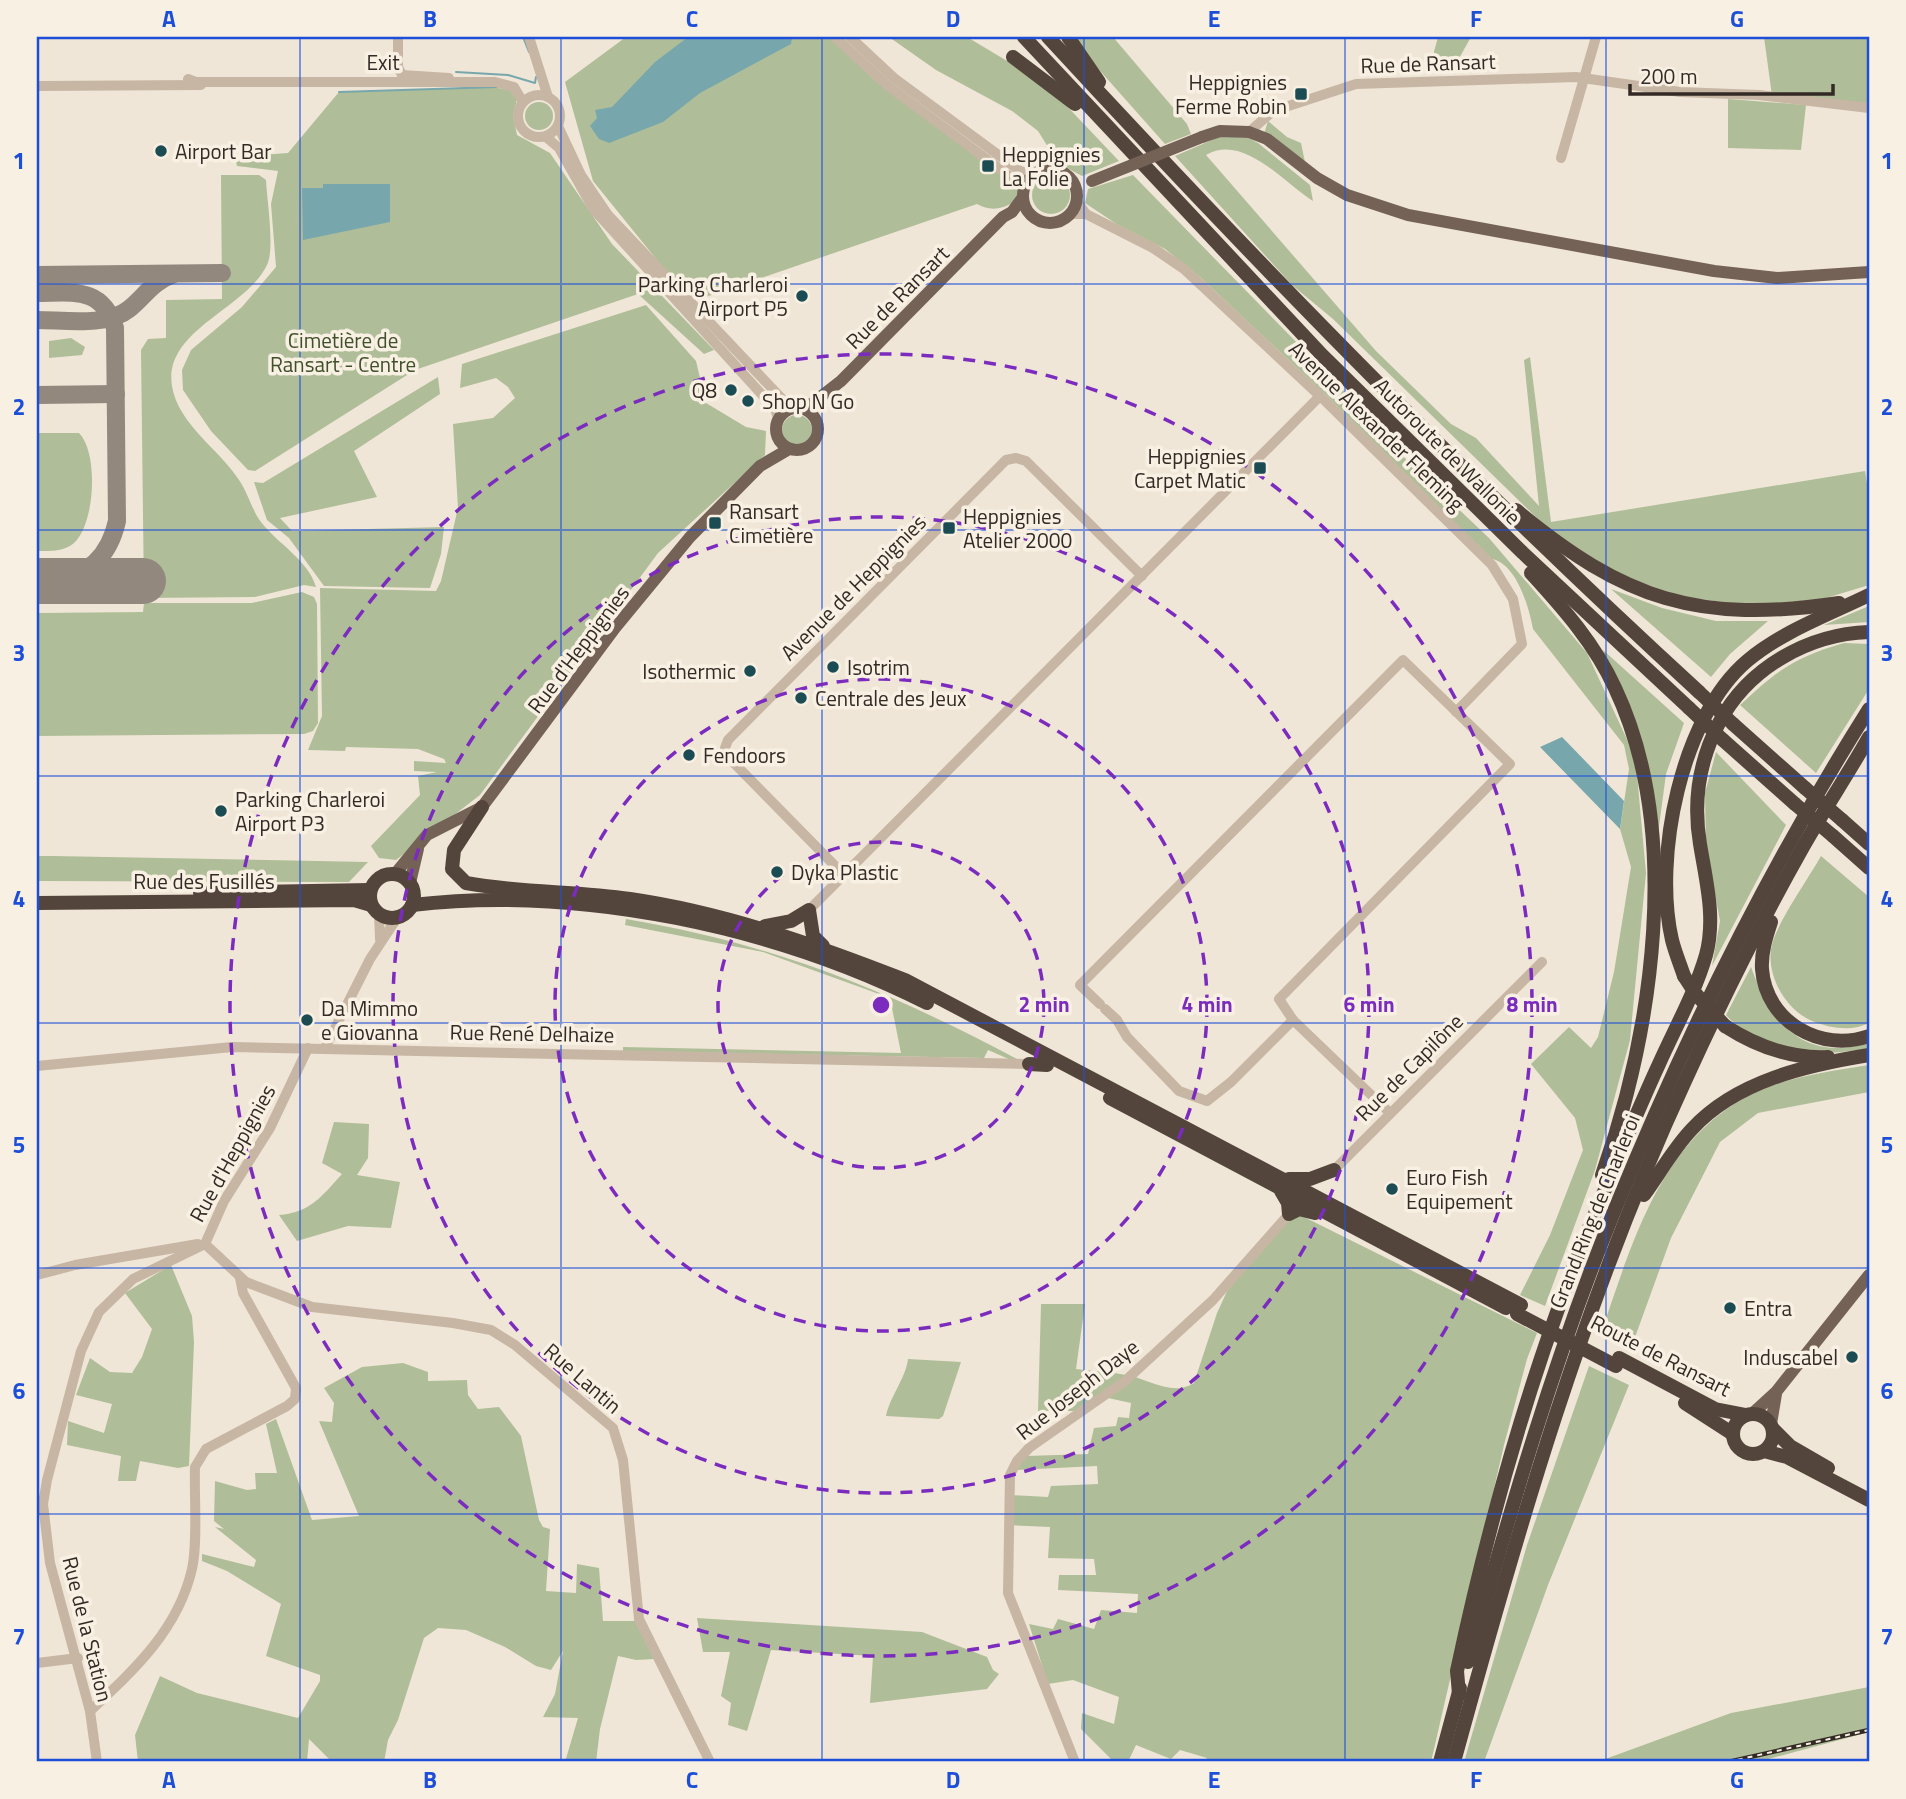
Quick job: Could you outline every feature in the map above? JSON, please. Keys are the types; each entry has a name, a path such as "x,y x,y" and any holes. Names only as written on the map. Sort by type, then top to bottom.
{"highway":[{"name":"Autoroute de Wallonie","path":"1024,37 1111,134 1322,355 1522,553 1723,740 1869,868"},
{"name":"Autoroute de Wallonie","path":"1048,37 1305,312 1488,495 1733,724 1866,840"},
{"path":"1068,37 1121,116"},
{"path":"1013,57 1111,134"},
{"path":"1488,495 1512,507 1591,567 1631,587 1670,600 1749,612 1789,611 1863,598"},
{"path":"1522,553 1529,570 1588,640 1615,688 1642,770 1650,820 1652,921 1644,999 1631,1077 1594,1199 1588,1231"},
{"path":"1863,598 1800,627 1747,661 1719,691 1693,735 1676,800 1668,874 1672,940 1684,976 1695,993 1725,1026 1743,1038 1781,1053 1815,1058 1869,1055"},
{"path":"1459,1694 1457,1671 1502,1482 1556,1317 1588,1231 1638,1111 1689,1000 1707,951 1710,905 1697,817 1701,770 1709,744 1732,703 1773,663 1793,651 1831,636 1869,632"},
{"name":"Grand Ring de Charleroi","path":"1440,1762 1541,1416 1612,1215 1671,1076 1719,976 1792,838 1869,709"},
{"name":"Grand Ring de Charleroi","path":"1454,1762 1554,1420 1605,1271 1684,1083 1778,894 1869,737"},
{"path":"1854,763 1869,751"},
{"path":"482,807 454,850 452,864 455,875 468,883 632,900 755,926 827,949 905,980 1282,1184 1289,1214 1300,1209 1335,1213 1329,1182 1334,1170"},
{"path":"412,894 397,918 373,903 377,880 395,874 412,894 627,910 696,923 766,941 902,990 1282,1184 1310,1179 1334,1170"},
{"path":"412,894 476,893 524,888"},
{"name":"Rue des Fusillés","path":"37,894 373,903"},
{"path":"1778,894 1762,960 1764,981 1775,1006 1793,1025 1815,1037 1840,1041 1869,1036"},
{"name":"Rue des Fusillés","path":"37,903 354,900 373,903"},
{"path":"755,926 778,925 809,910 813,936 827,949"},
{"path":"1633,1205 1646,1193 1664,1162 1692,1128 1724,1102 1782,1075 1854,1057"},
{"path":"1029,1065 1047,1065"},
{"name":"Route de Ransart","path":"1282,1184 1617,1362 1716,1409 1749,1415"},
{"name":"Route de Ransart","path":"1617,1362 1733,1434"},
{"path":"1869,1490 1790,1446 1763,1416 1749,1415 1737,1422 1733,1434 1737,1446 1746,1453 1764,1451 1787,1457 1869,1500"},
{"path":"1764,1451 1772,1441 1772,1427"}],"main road":[{"path":"1012,212 1029,213 1049,223 1070,214 1083,190 1202,137 1220,131 1249,132 1267,139 1317,178 1347,195 1408,215 1714,271 1777,278 1869,272"},
{"path":"1249,132 1313,185 1343,202 1407,223 1713,279 1777,285 1869,280"},
{"path":"1029,213 1024,192 1033,174 1049,169 1065,173 1083,190"},
{"name":"Rue de Ransart","path":"816,419 841,381 1003,217 1012,212 1024,192"},
{"name":"Rue de Ransart","path":"801,408 841,381"},
{"path":"790,408 801,408 816,419 818,434 810,446 789,449 776,435 778,418 790,408"},
{"name":"Rue d'Heppignies","path":"760,466 776,435"},
{"name":"Rue d'Heppignies","path":"395,874 420,842 436,828 482,807 615,628 690,537 760,466 789,449"},
{"path":"412,894 420,842"},
{"path":"1749,1415 1776,1392 1869,1275"},
{"path":"1772,1427 1776,1392"}],"street":[{"path":"398,37 398,67 402,75 436,75 483,82"},
{"path":"529,37 548,97 560,112 558,127 581,175 608,215 756,372 785,401 801,408"},
{"path":"835,37 887,85 1024,192"},
{"path":"850,37 894,78 1020,171 1033,174"},
{"path":"1561,158 1596,37"},
{"name":"Rue de Ransart","path":"1249,132 1273,111 1356,84 1583,78 1680,92 1759,95 1869,108"},
{"path":"188,79 196,82 234,82"},
{"path":"37,86 214,85 234,82"},
{"name":"Exit","path":"234,82 483,82 511,85 523,102"},
{"path":"548,97 535,95 523,102 517,117 521,128 535,138 546,136 558,127"},
{"path":"546,136 559,148 594,210 775,409 778,418"},
{"name":"Avenue Alexander Fleming","path":"1083,190 1086,214"},
{"name":"Avenue Alexander Fleming","path":"1070,214 1086,214 1153,248 1184,269 1320,396 1492,565 1513,598 1522,644 1456,712"},
{"path":"809,910 1320,396"},
{"name":"Avenue de Heppignies","path":"844,875 729,758 725,748 728,740 1006,460 1016,458 1026,461 1142,576"},
{"path":"1293,1020 1207,1101 1179,1091 1127,1037 1117,1020 1080,985 1403,660 1510,764 1279,999 1293,1020 1390,1113"},
{"path":"373,903 379,943"},
{"path":"325,1048 379,943 397,918"},
{"name":"Rue de Capilône","path":"1334,1170 1542,962"},
{"name":"Rue René Delhaize","path":"37,1066 211,1048 325,1048 1029,1065"},
{"name":"Rue d'Heppignies","path":"43,1504 54,1448 89,1327 111,1297 133,1279 205,1244 224,1201 270,1128 308,1048"},
{"name":"Rue Joseph Daye","path":"1075,1762 1008,1593 1010,1475 1017,1461 1029,1448 1125,1381 1213,1300 1289,1214"},
{"path":"37,1275 141,1253 205,1244"},
{"name":"Rue Lantin","path":"205,1244 240,1278 275,1295 312,1307 453,1323 491,1330 515,1345 613,1428 623,1460 639,1619 710,1762"},
{"path":"90,1711 140,1664 169,1626 192,1569 195,1467 199,1456 206,1449 295,1399 296,1388 243,1293 240,1278"},
{"path":"37,1491 43,1504"},
{"name":"Rue de la Station","path":"43,1504 50,1563 78,1658 90,1711 97,1762"},
{"path":"37,1663 78,1658"}],"green space":[{"path":"626,37 835,37 887,85 1015,178 1023,197 995,209 977,204 691,302 593,181 565,82"},
{"path":"889,37 967,37 1027,73 1062,101 1119,161 1082,176 1058,163 1038,131 1012,111 936,70"},
{"path":"1074,37 1113,37 1187,124 1191,134 1165,144 1094,64"},
{"path":"1438,37 1471,37 1457,62 1432,59"},
{"path":"1764,37 1869,37 1869,108 1772,96"},
{"name":"Cimetière de Ransart - Centre","path":"492,87 510,90 517,99 513,115 517,135 550,153 612,244 714,350 704,354 638,294 415,370 255,471 248,470 211,431 183,390 182,370 191,350 242,307 276,267 271,204 278,171 237,166 235,157 288,153 339,92"},
{"path":"1728,99 1806,105 1801,150 1728,148"},
{"path":"539,102 549,106 553,116 549,126 539,130 529,126 525,116 529,106"},
{"path":"1268,121 1287,137 1301,143 1306,167 1264,134"},
{"path":"1221,136 1249,138 1310,185 1313,201 1276,172 1248,155 1234,150 1220,150 1206,155 1376,351 1451,424 1476,438 1539,506 1524,360 1530,357 1551,522 1865,471 1869,496 1869,585 1823,599 1754,606 1684,597 1624,577 1585,555 1543,524 1333,319 1292,285 1175,156"},
{"path":"221,175 259,175 266,180 269,258 257,281 208,321 180,350 173,367 172,386 182,412 231,469 261,522 300,560 316,587 304,585 255,597 144,598 141,350 148,339 166,338 166,300 222,299"},
{"path":"1133,175 1382,430 1390,444 1489,538 1587,653 1630,746 1637,775 1646,873 1630,1040 1595,1170 1545,1306 1520,1295 1550,1235 1583,1150 1575,1118 1531,1064 1569,1027 1591,1048 1598,1037 1614,972 1631,867 1620,829 1629,769 1624,745 1533,629 1520,588 1508,569 1492,559 1325,394 1200,277 1165,249 1118,225 1085,203 1088,189"},
{"path":"1051,176 1064,182 1070,195 1064,208 1051,214 1038,208 1032,195 1038,182"},
{"path":"646,305 696,361 706,403 746,427 766,431 765,455 658,553 480,795 396,860 379,858 371,846 420,795 418,776 437,772 414,771 414,761 446,763 444,759 418,749 346,747 345,751 308,750 322,716 320,588 436,591 441,581 458,508 453,424 493,418 515,398 508,387 496,378 460,388 462,364"},
{"path":"71,338 85,347 82,355 49,358 49,341"},
{"path":"438,377 440,394 354,451 377,497 280,518 292,531 444,527 441,554 430,588 324,586 289,538 267,520 254,482 263,483"},
{"path":"797,415 808,419 812,430 808,441 797,445 786,441 782,430 786,419"},
{"path":"37,433 79,433 90,456 92,472 90,505 81,534 70,546 51,551 37,551"},
{"path":"1611,589 1662,608 1716,621 1768,621 1730,654 1711,677"},
{"path":"302,592 314,597 317,604 318,723 313,731 304,734 37,736 37,613 143,612 144,603 252,603"},
{"path":"1869,606 1869,622 1824,625"},
{"path":"1844,643 1869,644 1869,689 1816,773 1740,705 1787,666"},
{"path":"1603,650 1684,723 1666,774 1658,834"},
{"path":"1716,752 1786,825 1712,966 1720,921 1706,847 1705,793"},
{"path":"37,856 368,862 349,882 37,881"},
{"path":"1821,856 1869,897 1869,1023 1862,1026 1826,1026 1802,1015 1778,988 1771,964 1773,941 1777,931"},
{"path":"626,919 731,942 828,972 874,991 921,1011 1017,1059 1011,1060 988,1050 984,1058 623,1051 623,1047 901,1053 890,998 763,952 625,925"},
{"path":"1751,967 1769,1006 1793,1034 1826,1047 1846,1048 1869,1043 1869,1049 1803,1052 1778,1045 1738,1026 1726,1015"},
{"path":"1869,1065 1869,1092 1758,1113 1720,1142 1671,1238 1630,1351 1601,1333 1638,1231 1653,1198 1671,1167 1693,1139 1719,1115 1764,1089 1808,1076"},
{"path":"334,1122 369,1124 368,1158 357,1175 400,1182 391,1228 348,1226 297,1241 279,1215 299,1211 315,1202 342,1174 322,1163"},
{"path":"1296,1213 1537,1333 1527,1359 1504,1445 1431,1762 1206,1762 1207,1758 1180,1750 1171,1759 1136,1745 1128,1762 1114,1762 1081,1729 1082,1713 1114,1724 1119,1697 1073,1680 1048,1684 1029,1624 1053,1629 1058,1619 1094,1629 1101,1610 1137,1613 1138,1594 1058,1590 1059,1575 1096,1575 1094,1559 1048,1558 1050,1527 1008,1525 1009,1495 1048,1497 1051,1486 1098,1484 1097,1466 1015,1470 1026,1456 1088,1454 1094,1428 1116,1426 1118,1417 1129,1418 1131,1403 1108,1398 1083,1411 1038,1411 1041,1304 1085,1304 1076,1369 1139,1378 1170,1388 1186,1387 1194,1383 1217,1313 1229,1287"},
{"path":"171,1265 192,1316 194,1342 189,1466 178,1468 140,1461 136,1481 118,1481 121,1456 67,1445 68,1421 104,1433 112,1404 76,1395 90,1358 110,1372 132,1373 142,1357 152,1329 125,1293"},
{"path":"908,1359 961,1362 943,1416 939,1419 886,1416"},
{"path":"403,1363 428,1372 428,1381 467,1380 468,1395 478,1409 499,1407 521,1436 539,1520 543,1527 550,1529 546,1591 576,1593 577,1564 599,1568 603,1621 635,1621 654,1659 636,1660 618,1656 600,1729 596,1762 565,1762 578,1718 543,1717 555,1694 563,1651 551,1670 536,1666 505,1647 466,1630 438,1628 424,1638 398,1720 388,1740 384,1762 332,1762 309,1739 307,1762 138,1762 135,1735 160,1676 197,1693 298,1718 320,1681 320,1675 266,1656 281,1604 227,1571 202,1561 202,1554 254,1567 256,1560 215,1527 224,1529 214,1521 215,1481 247,1490 256,1489 255,1473 277,1473 266,1424 276,1419 312,1520 359,1516 319,1421 332,1422 334,1403 324,1388 362,1367"},
{"path":"1589,1366 1629,1385 1548,1585 1484,1762 1464,1762 1527,1545"},
{"path":"697,1618 922,1632 987,1657 993,1670 999,1674 987,1689 870,1703 873,1656 771,1650 747,1731 728,1725 731,1703 721,1696 730,1652 703,1652"},
{"path":"1869,1687 1869,1732 1757,1762 1597,1762 1731,1713"}],"water":[{"path":"688,37 792,37 791,44 700,93 663,122 609,143 599,139 590,126 597,118 595,110 612,107 655,62"},
{"path":"323,184 390,184 390,222 303,240 302,188 323,188"},
{"path":"1562,737 1624,801 1620,829 1540,747"}],"waterway":[{"path":"523,37 529,52"},
{"path":"456,72 508,75 535,83 536,77"},
{"path":"339,92 497,87"}],"taxiway":[{"path":"37,275 222,273"},
{"path":"37,320 85,321 120,315 154,285 172,275"},
{"path":"37,293 74,293 94,298 109,314 115,328 117,521 109,545 95,563 76,575 52,581"},
{"path":"37,395 116,394"}],"runway":[{"path":"37,581 143,581"}],"railway":[{"path":"1728,1762 1869,1730"}],"place":[{"name":"Heppignies Ferme Robin","path":"1301,94"},
{"name":"Airport Bar","path":"161,151"},
{"name":"Heppignies La Folie","path":"988,166"},
{"name":"Parking Charleroi Airport P5","path":"802,296"},
{"name":"Q8","path":"731,390"},
{"name":"Shop N Go","path":"748,401"},
{"name":"Heppignies Carpet Matic","path":"1260,468"},
{"name":"Ransart Cimetière","path":"715,523"},
{"name":"Heppignies Atelier 2000","path":"949,528"},
{"name":"Isotrim","path":"833,667"},
{"name":"Isothermic","path":"750,671"},
{"name":"Centrale des Jeux","path":"801,698"},
{"name":"Fendoors","path":"689,755"},
{"name":"Parking Charleroi Airport P3","path":"221,811"},
{"name":"Dyka Plastic","path":"777,872"},
{"name":"Da Mimmo e Giovanna","path":"307,1020"},
{"name":"Euro Fish Equipement","path":"1392,1189"},
{"name":"Entra","path":"1730,1308"},
{"name":"Induscabel","path":"1852,1357"}]}
